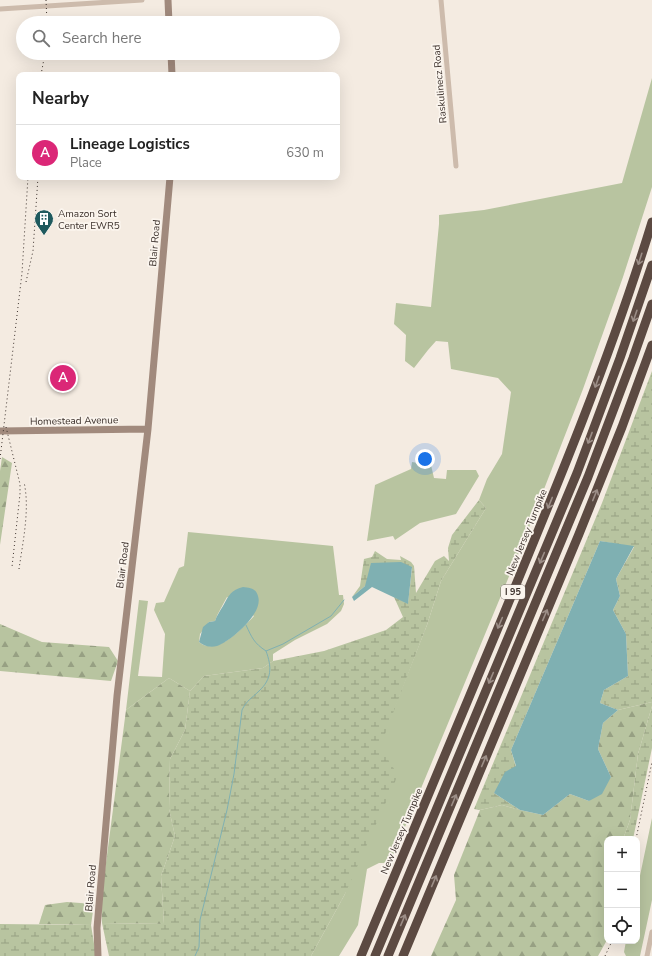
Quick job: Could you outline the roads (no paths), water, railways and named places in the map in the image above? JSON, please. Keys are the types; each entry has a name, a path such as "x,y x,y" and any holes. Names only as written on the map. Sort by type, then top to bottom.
{"highway":[{"name":"New Jersey Turnpike","path":"361,956 564,468 608,354 652,222"},
{"name":"I 95","path":"375,956 577,473 620,358 652,265"},
{"name":"I 95","path":"388,956 588,477 652,304"},
{"path":"403,956 622,428 652,345"}],"street":[{"path":"0,9 142,0"},
{"path":"168,0 169,16"},
{"name":"Raskulinecz Road","path":"440,0 456,166"},
{"path":"171,60 172,72"},
{"name":"Blair Road","path":"98,956 96,928 117,696 148,429 170,180"},
{"name":"Homestead Avenue","path":"0,431 148,429"},
{"path":"647,956 652,932"}],"water":[{"path":"600,541 634,546 616,579 620,596 613,610 626,634 628,676 604,690 600,703 618,710 603,723 598,749 611,777 602,794 589,801 570,794 543,815 520,810 494,793 505,772 516,766 511,750"},
{"path":"401,562 412,567 408,604 372,587 354,601 352,597 365,586 371,563"},
{"path":"243,587 254,590 258,596 259,603 251,618 245,626 223,643 212,647 203,645 199,642 203,627 209,622 215,621 231,594"}],"waterway":[{"path":"246,625 254,640 266,651 283,644 331,616 344,600"},
{"path":"195,956 199,947 200,920 227,810 234,774 242,710 269,677 270,668 266,651"}],"railway":[{"path":"46,0 47,16"},
{"path":"42,72 44,60"},
{"path":"0,459 22,273 28,180"},
{"path":"26,282 33,251 38,180"},
{"path":"6,427 20,484 12,567"},
{"path":"19,569 26,514 26,492 24,482"},
{"path":"637,836 652,762"},
{"path":"605,956 611,944"}],"place":[{"name":"Amazon Sort Center EWR5","path":"44,236"},
{"name":"Lineage Logistics","path":"63,378"}]}
